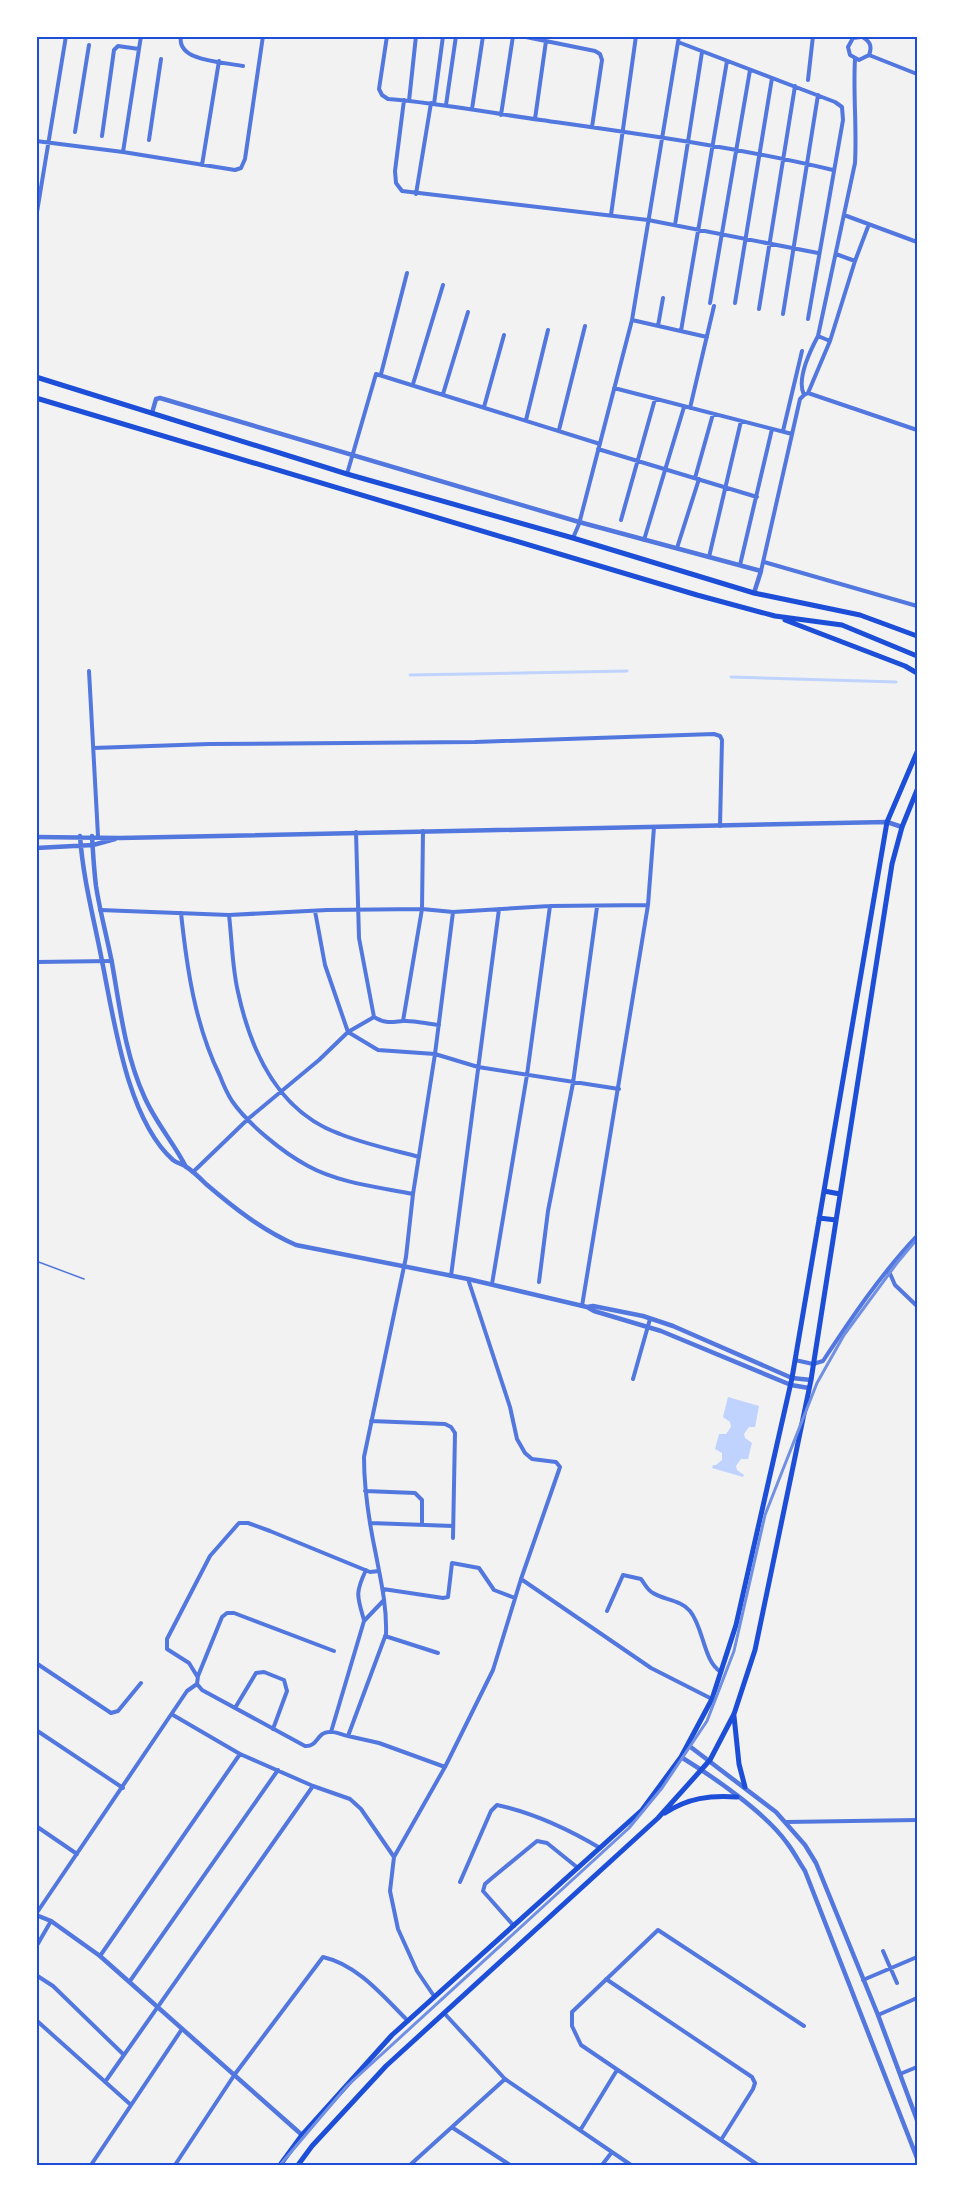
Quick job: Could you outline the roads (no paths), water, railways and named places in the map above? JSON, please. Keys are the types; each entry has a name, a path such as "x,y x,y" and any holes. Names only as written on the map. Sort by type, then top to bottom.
{"main road":[{"path":"36,378 347,474 573,538 754,593 860,615 917,636"},
{"path":"36,398 686,592 775,616 905,666 917,673"},
{"path":"775,616 842,625 917,656"},
{"path":"280,2165 302,2135 392,2035 642,1810 681,1757 712,1699 736,1625 791,1385 887,822 917,752"},
{"path":"298,2165 312,2146 386,2066 658,1818 710,1760 734,1714 755,1650 811,1380 892,864 902,827 917,790"},
{"path":"824,1191 840,1194"},
{"path":"819,1218 836,1220"},
{"path":"734,1714 739,1764 745,1787"},
{"path":"658,1818 675,1806 695,1798 737,1797"}],"street":[{"path":"36,218 66,36"},
{"path":"123,152 141,36"},
{"path":"182,36 180,42 183,50 190,56 243,66"},
{"path":"36,141 235,170 241,168 245,159 262,36"},
{"path":"387,36 379,88 382,95 388,99 432,103 501,115 663,137 760,153 833,170"},
{"path":"416,36 394,171 396,183 402,191 416,195 648,220 818,253"},
{"path":"416,195 443,36"},
{"path":"446,105 456,36"},
{"path":"472,110 483,36"},
{"path":"501,115 513,36"},
{"path":"521,36 595,51 600,54 602,60 591,127"},
{"path":"578,36 584,36"},
{"path":"610,215 636,36"},
{"path":"573,538 632,320 680,36"},
{"path":"808,80 813,36"},
{"path":"861,36 870,43 869,55 863,59 855,59 848,52 853,38 861,36"},
{"path":"535,119 546,41"},
{"path":"678,42 836,102 842,107 843,120 808,320"},
{"path":"75,132 89,45"},
{"path":"102,136 114,50 118,46 140,49"},
{"path":"675,225 702,52"},
{"path":"869,55 917,74"},
{"path":"149,140 162,59"},
{"path":"855,59 853,85 855,163 818,336 808,354 801,386 806,394 917,430"},
{"path":"202,165 219,61"},
{"path":"681,331 727,61"},
{"path":"690,408 707,337 750,70"},
{"path":"735,303 772,78"},
{"path":"759,309 795,86"},
{"path":"783,314 818,95"},
{"path":"844,215 917,242"},
{"path":"754,593 764,561 800,399 806,394 830,341 869,224"},
{"path":"836,254 855,261"},
{"path":"381,374 407,273"},
{"path":"413,384 443,285"},
{"path":"658,326 663,298"},
{"path":"443,394 468,312"},
{"path":"632,320 707,337"},
{"path":"558,430 585,326"},
{"path":"526,420 548,330"},
{"path":"484,407 504,334"},
{"path":"818,336 830,341"},
{"path":"783,431 802,351"},
{"path":"347,474 375,375 381,374 558,430 638,461 757,497"},
{"path":"614,388 792,434"},
{"path":"152,413 156,399 160,398 579,522 761,571"},
{"path":"621,520 655,399"},
{"path":"644,540 684,407"},
{"path":"677,549 713,414"},
{"path":"709,557 741,421"},
{"path":"740,565 772,429"},
{"path":"764,561 917,606"},
{"path":"89,671 93,748 95,836 93,845 100,910 112,961 121,1018 135,1074 150,1108 186,1167"},
{"path":"93,748 208,744 475,742 714,734 720,735 722,740 720,826"},
{"path":"36,837 120,838 887,822 902,827"},
{"path":"584,1306 648,905 654,827"},
{"path":"403,1021 422,909 423,831"},
{"path":"356,832 359,938 374,1017 383,1023 394,1024 403,1021 439,1025"},
{"path":"80,836 84,877 122,1055 136,1099 159,1143 174,1161 186,1167 247,1217 271,1234 296,1245 492,1284 584,1306 647,1327 791,1385 809,1388"},
{"path":"36,848 93,845 120,838"},
{"path":"100,910 229,915 422,909 453,912 550,906 648,905"},
{"path":"492,1284 527,1075 550,906"},
{"path":"539,1282 548,1211 573,1083 597,907"},
{"path":"451,1276 499,909"},
{"path":"315,911 325,965 348,1032 378,1050 435,1054 478,1067 619,1089"},
{"path":"348,1736 385,1636 383,1589 365,1491 364,1457 404,1267 453,912"},
{"path":"181,913 189,979 211,1058 231,1100 280,1147 308,1166 354,1183 413,1194"},
{"path":"229,915 237,991 252,1044 280,1092 301,1112 338,1134 419,1157"},
{"path":"36,962 112,961"},
{"path":"192,1172 348,1032 374,1017"},
{"path":"795,1360 813,1364 823,1361 888,1269 917,1236"},
{"path":"888,1269 895,1285 917,1306"},
{"path":"435,1997 417,1971 398,1929 390,1891 394,1857 445,1767 493,1670 521,1579 560,1467 556,1462 532,1459 525,1454 517,1438 510,1407 468,1279"},
{"path":"584,1306 594,1306 673,1326 792,1378 811,1380"},
{"path":"633,1379 650,1319"},
{"path":"371,1421 445,1424 455,1432 453,1538"},
{"path":"365,1491 415,1493 422,1500 422,1524"},
{"path":"198,1676 189,1664 167,1649 167,1639 210,1556 239,1523 248,1523 270,1531 366,1570 379,1571"},
{"path":"370,1523 453,1526"},
{"path":"383,1589 448,1597 452,1563 478,1568 494,1590 515,1598"},
{"path":"364,1621 357,1597 366,1570"},
{"path":"607,1611 623,1575 641,1579 653,1593 689,1609 706,1644 710,1661 714,1668 721,1672"},
{"path":"521,1579 651,1668 712,1699"},
{"path":"331,1732 364,1621 384,1599"},
{"path":"333,1651 234,1613 227,1613 222,1617 198,1676 197,1684 202,1690 273,1729 310,1746 315,1744 322,1734 331,1732 389,1746 445,1767"},
{"path":"385,1636 438,1653"},
{"path":"36,1663 111,1713 118,1711 141,1683"},
{"path":"235,1708 256,1673 264,1672 284,1680 287,1691 273,1729"},
{"path":"197,1684 187,1691 173,1715 36,1914 51,1921 100,1956 236,2074 302,2135"},
{"path":"173,1715 240,1754 313,1786 351,1799 357,1803 394,1857"},
{"path":"36,1730 123,1788"},
{"path":"688,1744 745,1787 786,1822 816,1863 878,2015 917,2120"},
{"path":"100,1956 240,1754"},
{"path":"681,1757 747,1804 768,1822 787,1841 805,1871 917,2158"},
{"path":"130,1982 278,1770"},
{"path":"105,2082 313,1786"},
{"path":"747,1804 755,1795"},
{"path":"460,1882 491,1810 497,1805 513,1808 571,1831 600,1848"},
{"path":"786,1822 917,1820"},
{"path":"36,1826 77,1854"},
{"path":"514,1926 483,1891 485,1884 537,1841 547,1843 578,1868"},
{"path":"36,1947 51,1921"},
{"path":"758,2165 581,2045 572,2026 573,2012 658,1930 804,2026"},
{"path":"883,1952 897,1983"},
{"path":"175,2165 236,2074 323,1957 338,1960 353,1970 408,2020"},
{"path":"863,1980 917,1957"},
{"path":"36,1976 53,1986 124,2055"},
{"path":"606,1979 752,2077 755,2083 753,2090 721,2140"},
{"path":"878,2015 917,1998"},
{"path":"444,2013 505,2079 631,2165"},
{"path":"36,2020 131,2105"},
{"path":"91,2165 183,2028"},
{"path":"899,2074 917,2067"},
{"path":"581,2129 617,2070"},
{"path":"410,2165 505,2079"},
{"path":"453,2127 510,2165"},
{"path":"602,2165 612,2151"}],"lane":[{"path":"36,1261 84,1279"}],"water":[{"path":"728,1397 759,1406 755,1427 749,1427 744,1434 745,1438 752,1443 748,1459 741,1459 736,1466 737,1470 744,1475 743,1477 712,1468 722,1460 722,1453 715,1449 719,1434 726,1434 731,1427 730,1422 723,1417"}],"waterway":[{"path":"410,675 627,671"},
{"path":"731,677 896,682"}],"railway":[{"path":"280,2165 347,2086 629,1828 662,1788 707,1721 734,1651 765,1515 817,1383 844,1335 917,1239"}]}
